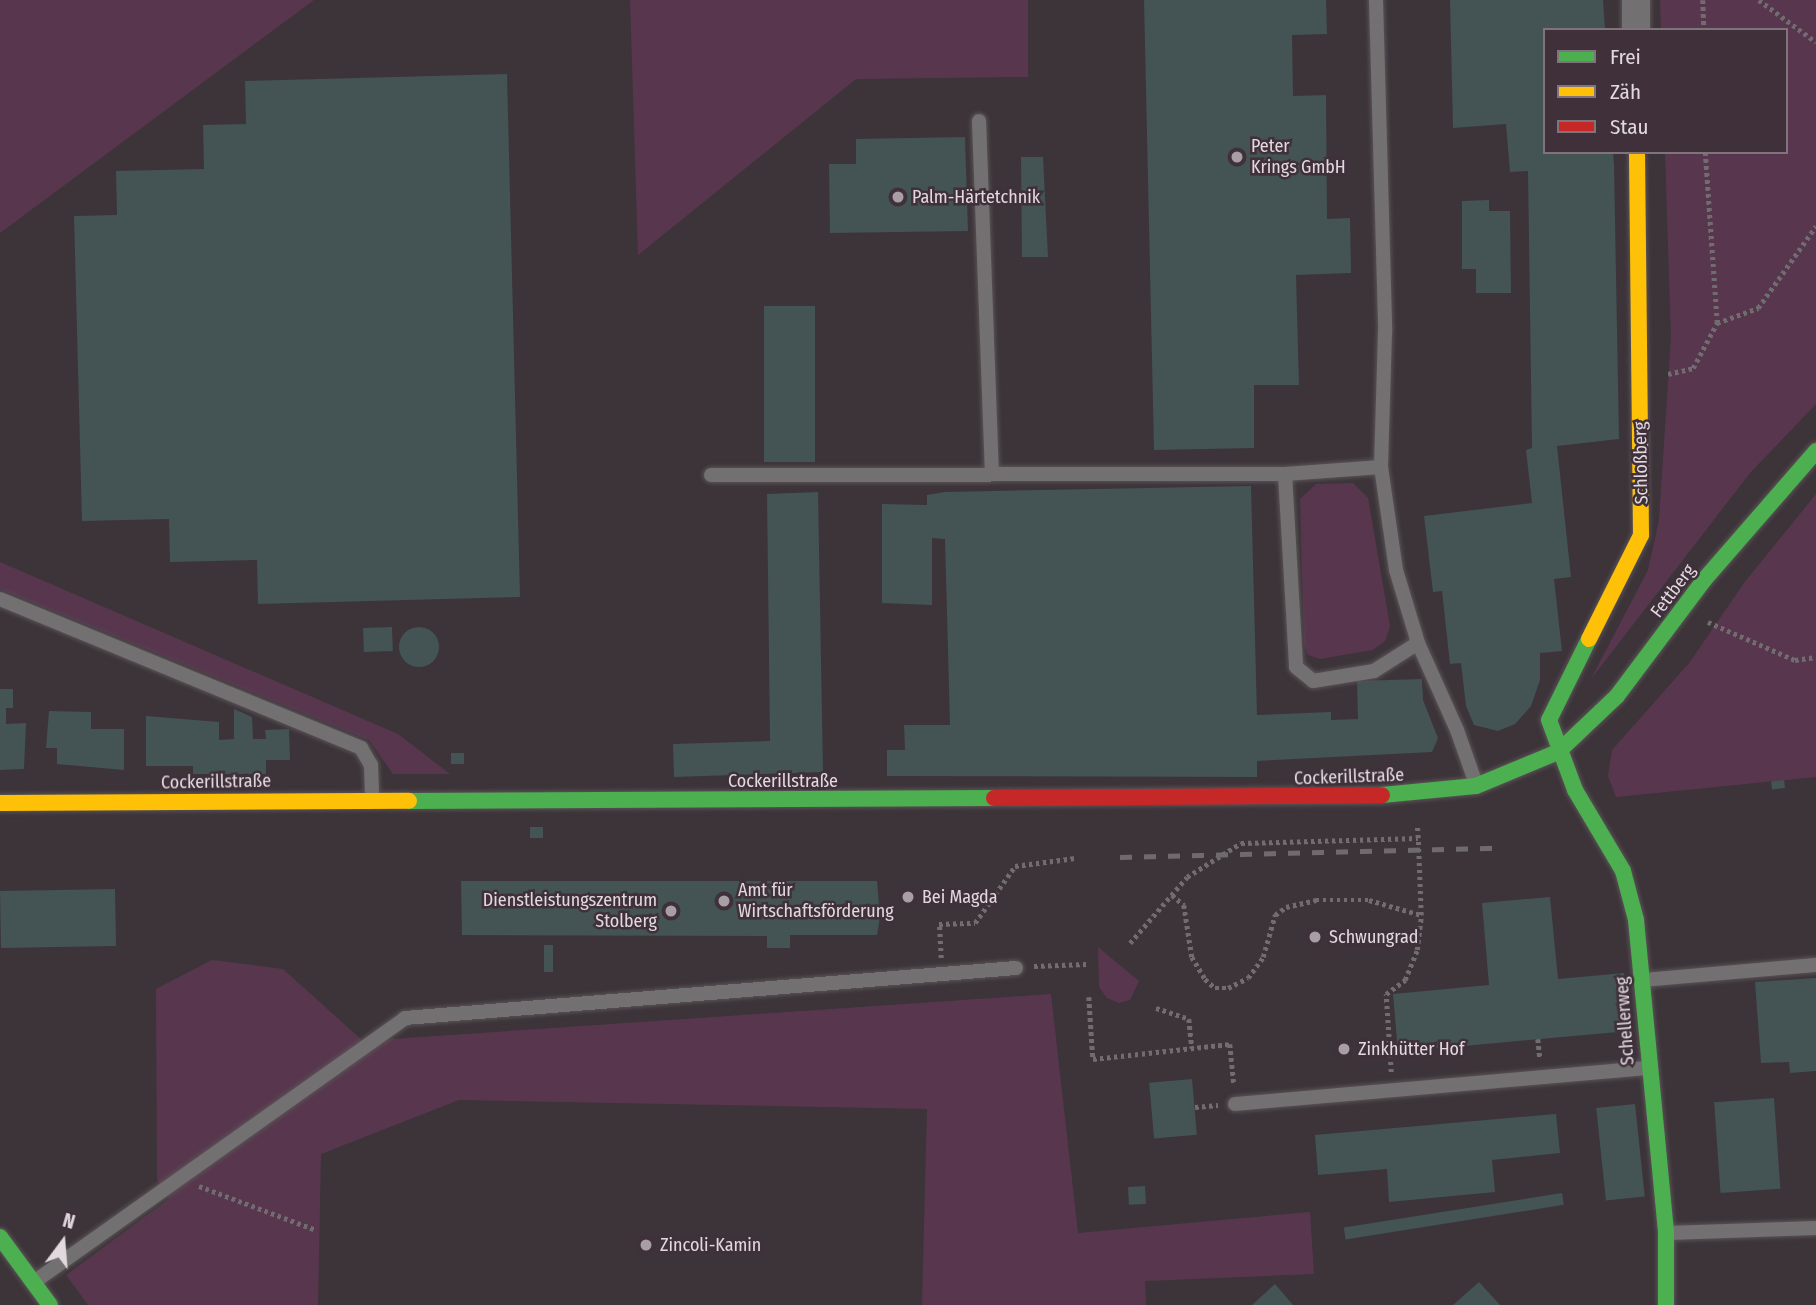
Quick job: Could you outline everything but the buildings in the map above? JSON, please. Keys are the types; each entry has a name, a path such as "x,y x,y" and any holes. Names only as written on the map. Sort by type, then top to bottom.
{"main road":[{"name":"Schloßberg","path":"1558,752 1549,720 1641,535 1637,154"},
{"name":"Fettberg","path":"1558,752 1618,696 1682,610 1816,451"},
{"name":"Cockerillstraße","path":"0,803 619,793 1072,800 1416,794 1476,786 1558,752"},
{"name":"Schellerweg","path":"1558,752 1623,871 1636,919 1665,1233 1666,1305"},
{"path":"0,1237 50,1305"}],"street":[{"path":"1636,0 1636,28"}],"lane":[{"path":"1377,0 1384,332 1381,467 1396,570 1418,643 1457,730 1476,786"},
{"path":"979,121 992,474"},
{"path":"711,475 1285,474 1381,467"},
{"path":"1285,474 1296,667 1312,681 1374,671 1418,643"},
{"path":"0,599 361,748 371,765 372,799"},
{"path":"1642,980 1816,965"},
{"path":"33,1283 405,1018 1016,968"},
{"path":"1236,1104 1648,1068"},
{"path":"1665,1233 1816,1228"}],"path":[{"path":"1703,0 1704,28"},
{"path":"1759,0 1816,43"},
{"path":"1640,381 1693,368 1717,323 1705,154"},
{"path":"1717,323 1758,308 1814,234 1816,226"},
{"path":"1682,610 1796,660 1816,657"},
{"path":"1393,1090 1386,994 1405,980 1417,950 1421,915 1416,794"},
{"path":"1130,943 1187,877 1241,844 1418,838"},
{"path":"943,975 939,923 975,923 1014,866 1075,858"},
{"path":"1172,895 1184,905 1192,957 1215,988 1228,988 1248,978 1263,957 1275,915 1286,907 1316,900 1369,900 1421,915"},
{"path":"1040,966 1086,964"},
{"path":"1089,997 1093,1059 1230,1044 1236,1104"},
{"path":"1156,1008 1189,1019 1192,1048"},
{"path":"179,1179 316,1230"}],"shaded area":[{"path":"0,0 314,0 0,233"},
{"path":"630,0 1028,0 1028,77 856,79 638,255"},
{"path":"1660,0 1816,0 1816,404 1750,473 1591,679 1648,570 1659,520 1671,337 1665,154 1788,154 1788,28 1661,28"},
{"path":"1353,483 1368,498 1390,626 1385,641 1373,650 1320,659 1308,655 1304,645 1300,499 1316,484"},
{"path":"1816,494 1816,777 1616,797 1608,776 1612,750 1690,662 1744,583"},
{"path":"0,562 398,734 450,774 393,774 369,740 0,589"},
{"path":"1098,947 1139,981 1130,1000 1119,1003 1107,998 1099,987"},
{"path":"212,960 283,969 363,1041 1051,994 1078,1233 1310,1212 1314,1274 1145,1281 1146,1305 922,1305 927,1109 459,1100 321,1154 318,1305 88,1305 66,1275 169,1199 157,1179 156,989"}],"railway":[{"path":"1120,857 1497,848"}],"traffic: fast":[{"path":"1382,795 1476,786 1558,752 1617,696 1704,580 1816,451"},
{"path":"1589,639 1549,720 1575,790 1623,871 1636,920 1666,1233 1666,1305"},
{"path":"409,801 994,798"},
{"path":"0,1237 50,1305"}],"traffic: slow":[{"path":"1589,639 1641,535 1637,154"},
{"path":"0,803 409,801"}],"traffic: jam":[{"path":"994,798 1382,795"}],"place":[{"name":"Peter Krings GmbH","path":"1237,157"},
{"name":"Palm-Härtetchnik","path":"898,197"},
{"name":"Bei Magda","path":"908,897"},
{"name":"Amt für Wirtschaftsförderung","path":"724,901"},
{"name":"Dienstleistungszentrum Stolberg","path":"671,911"},
{"name":"Schwungrad","path":"1315,937"},
{"name":"Zinkhütter Hof","path":"1344,1049"},
{"name":"Zincoli-Kamin","path":"646,1245"}]}
